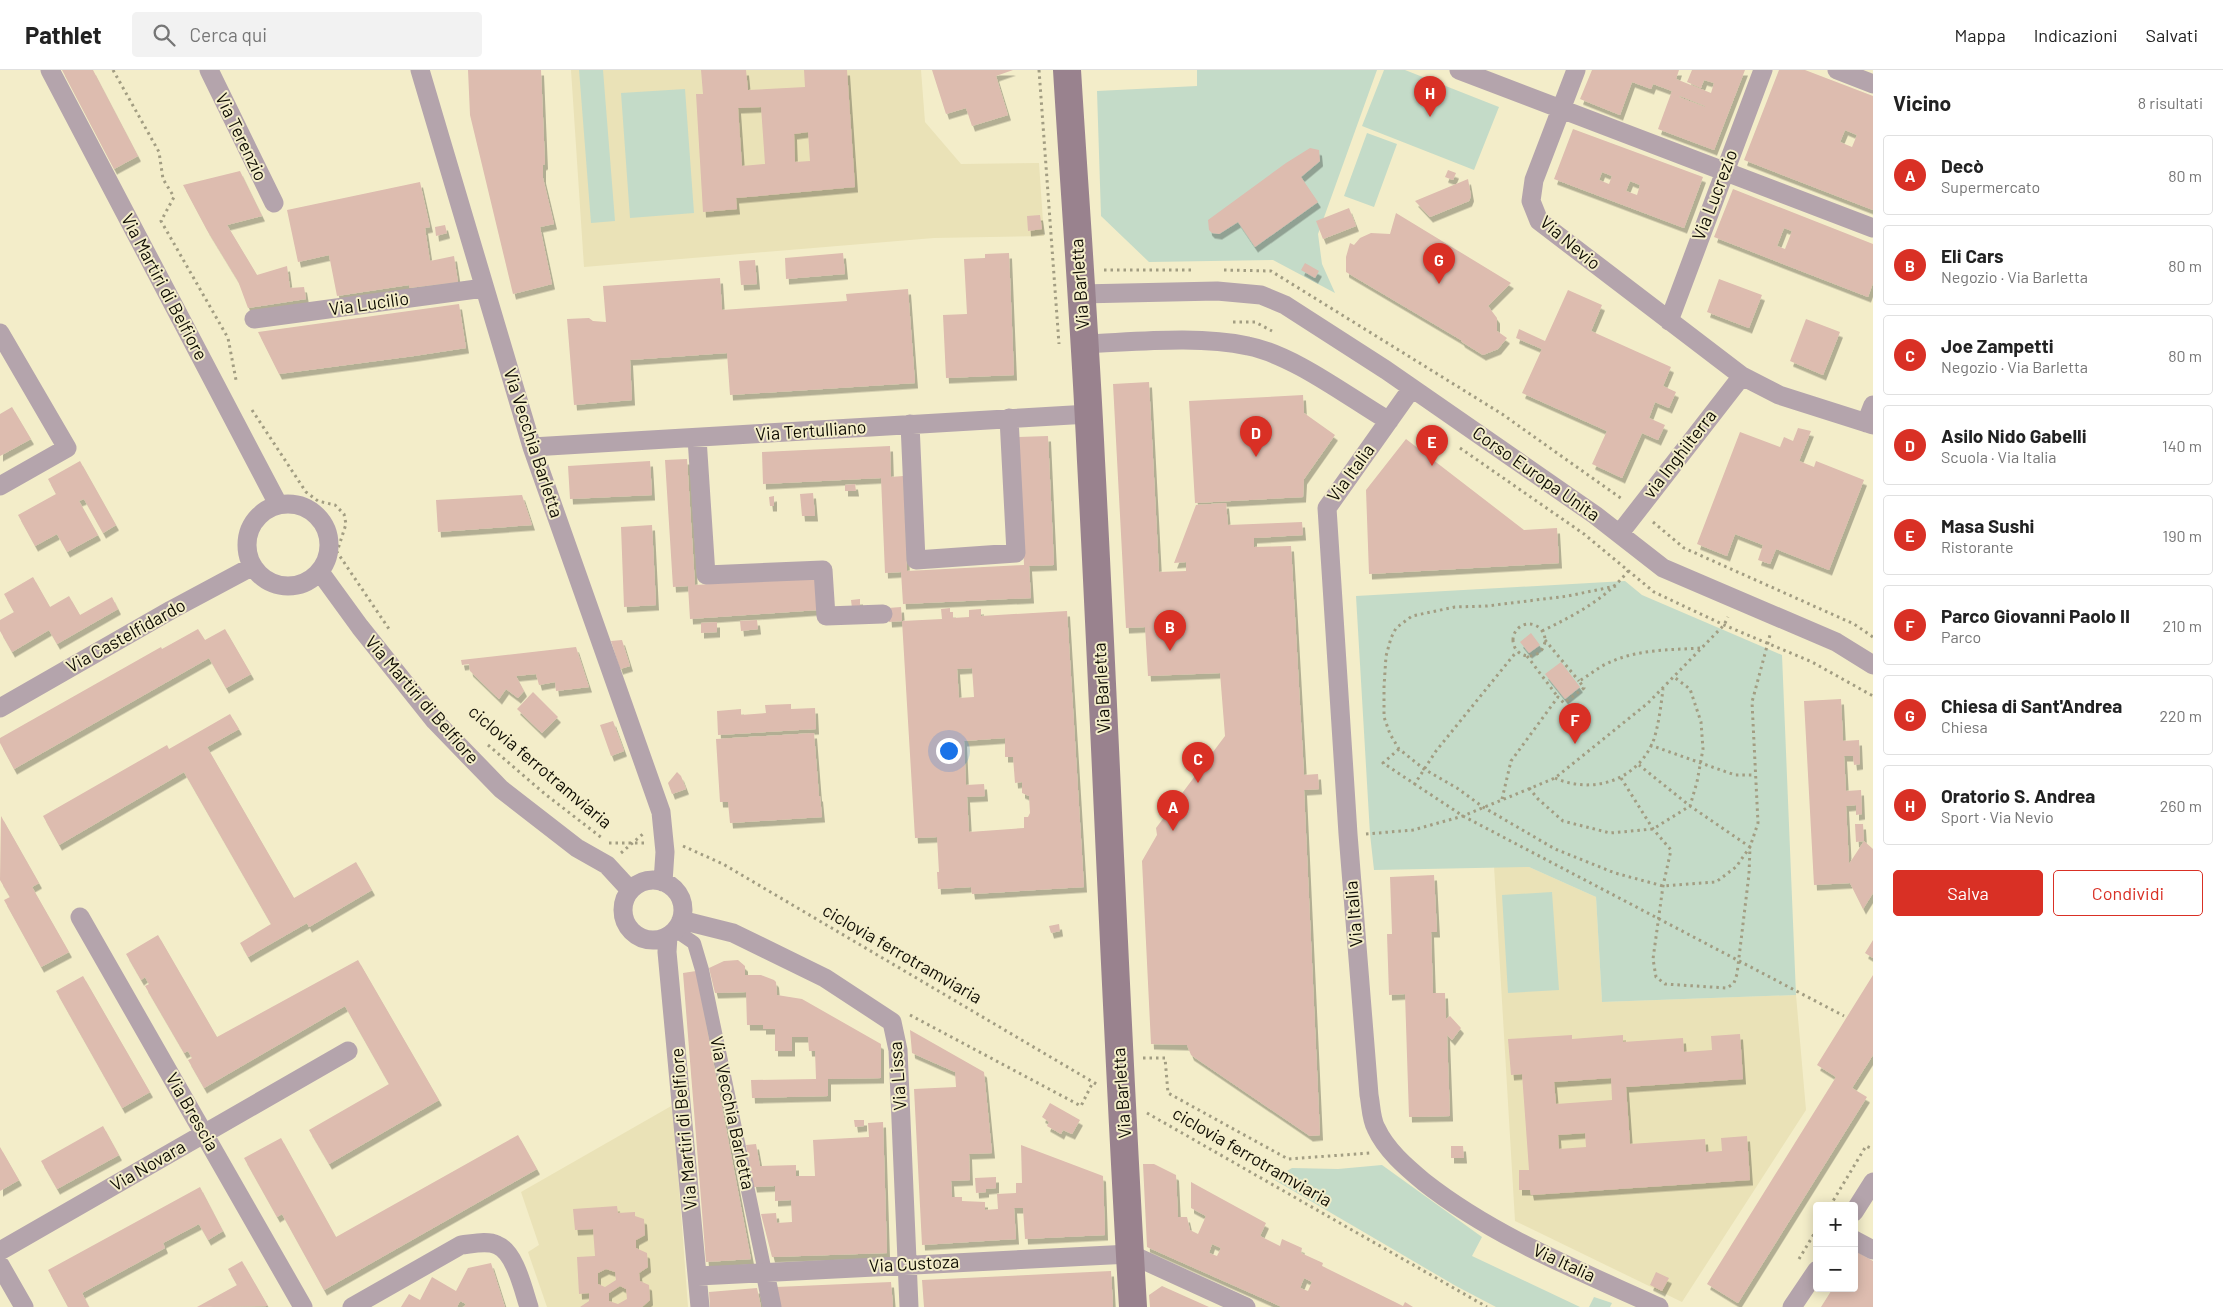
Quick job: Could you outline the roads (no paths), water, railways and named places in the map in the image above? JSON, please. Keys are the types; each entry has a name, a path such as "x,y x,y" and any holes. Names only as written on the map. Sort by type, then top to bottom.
{"main road":[{"name":"Via Barletta","path":"1067,70 1080,294 1072,346 1089,414 1120,1079 1133,1307"}],"street":[{"name":"Via Martiri di Belfiore","path":"50,70 278,504"},
{"name":"Via Terenzio","path":"209,70 274,203"},
{"name":"Via Vecchia Barletta","path":"420,70 532,447 661,812 664,843 663,882"},
{"path":"1459,70 1873,228"},
{"name":"Via Nevio","path":"1576,70 1534,180 1531,201 1539,221 1742,376 1779,395 1870,424"},
{"name":"Via Lucrezio","path":"1669,321 1763,70"},
{"path":"1837,70 1873,84"},
{"name":"Via Lucilio","path":"254,319 484,288"},
{"name":"Corso Europa Unita","path":"1080,294 1217,291 1261,296 1285,304 1412,388 1620,534 1663,568 1836,642 1873,666"},
{"path":"0,333 67,448 0,486"},
{"path":"1072,346 1209,340 1248,346 1296,364 1388,421"},
{"name":"via Inghilterra","path":"1620,534 1742,376"},
{"name":"Via Italia","path":"1412,388 1326,508 1348,834 1369,1095 1375,1128 1390,1149 1410,1170 1449,1201 1503,1235 1659,1307"},
{"path":"1870,424 1873,405"},
{"name":"Via Tertulliano","path":"532,447 1089,414"},
{"path":"910,424 916,560 1016,553 1009,418"},
{"path":"697,438 706,574 823,570 826,616 883,614"},
{"path":"291,503 304,506 315,513 324,523 330,548 327,560 320,572 304,582 285,586 272,583 261,576 252,566 246,542 256,518 266,509 278,504 291,503"},
{"name":"Via Castelfidardo","path":"0,708 252,566"},
{"name":"Via Martiri di Belfiore","path":"320,572 360,627 435,721 501,789 577,848 607,865 630,890"},
{"path":"651,880 663,882 673,888 680,897 682,908 670,935 642,938 632,932 625,923 623,912 624,900 630,890 640,883 651,880"},
{"name":"Via Brescia","path":"80,917 303,1307"},
{"name":"Via Lissa","path":"670,935 733,933 825,978 899,1018 898,1050 909,1307"},
{"name":"Via Martiri di Belfiore","path":"670,935 700,1307"},
{"name":"Via Vecchia Barletta","path":"670,935 694,943 702,970 772,1307"},
{"name":"Via Novara","path":"0,1251 348,1051"},
{"path":"1858,1206 1873,1182"},
{"path":"1858,1242 1873,1250"},
{"path":"352,1307 461,1245 480,1243 497,1244 510,1255 529,1307"},
{"path":"1130,1254 1246,1307"},
{"name":"Via Custoza","path":"698,1276 1130,1254"},
{"path":"0,1265 24,1307"},
{"path":"1792,1307 1813,1276"}],"place":[{"name":"Oratorio S. Andrea","path":"1430,117"},
{"name":"Chiesa di Sant'Andrea","path":"1439,284"},
{"name":"Asilo Nido Gabelli","path":"1256,457"},
{"name":"Masa Sushi","path":"1432,466"},
{"name":"Eli Cars","path":"1170,651"},
{"name":"Parco Giovanni Paolo II","path":"1575,744"},
{"name":"Joe Zampetti","path":"1198,783"},
{"name":"Decò","path":"1173,831"}]}
